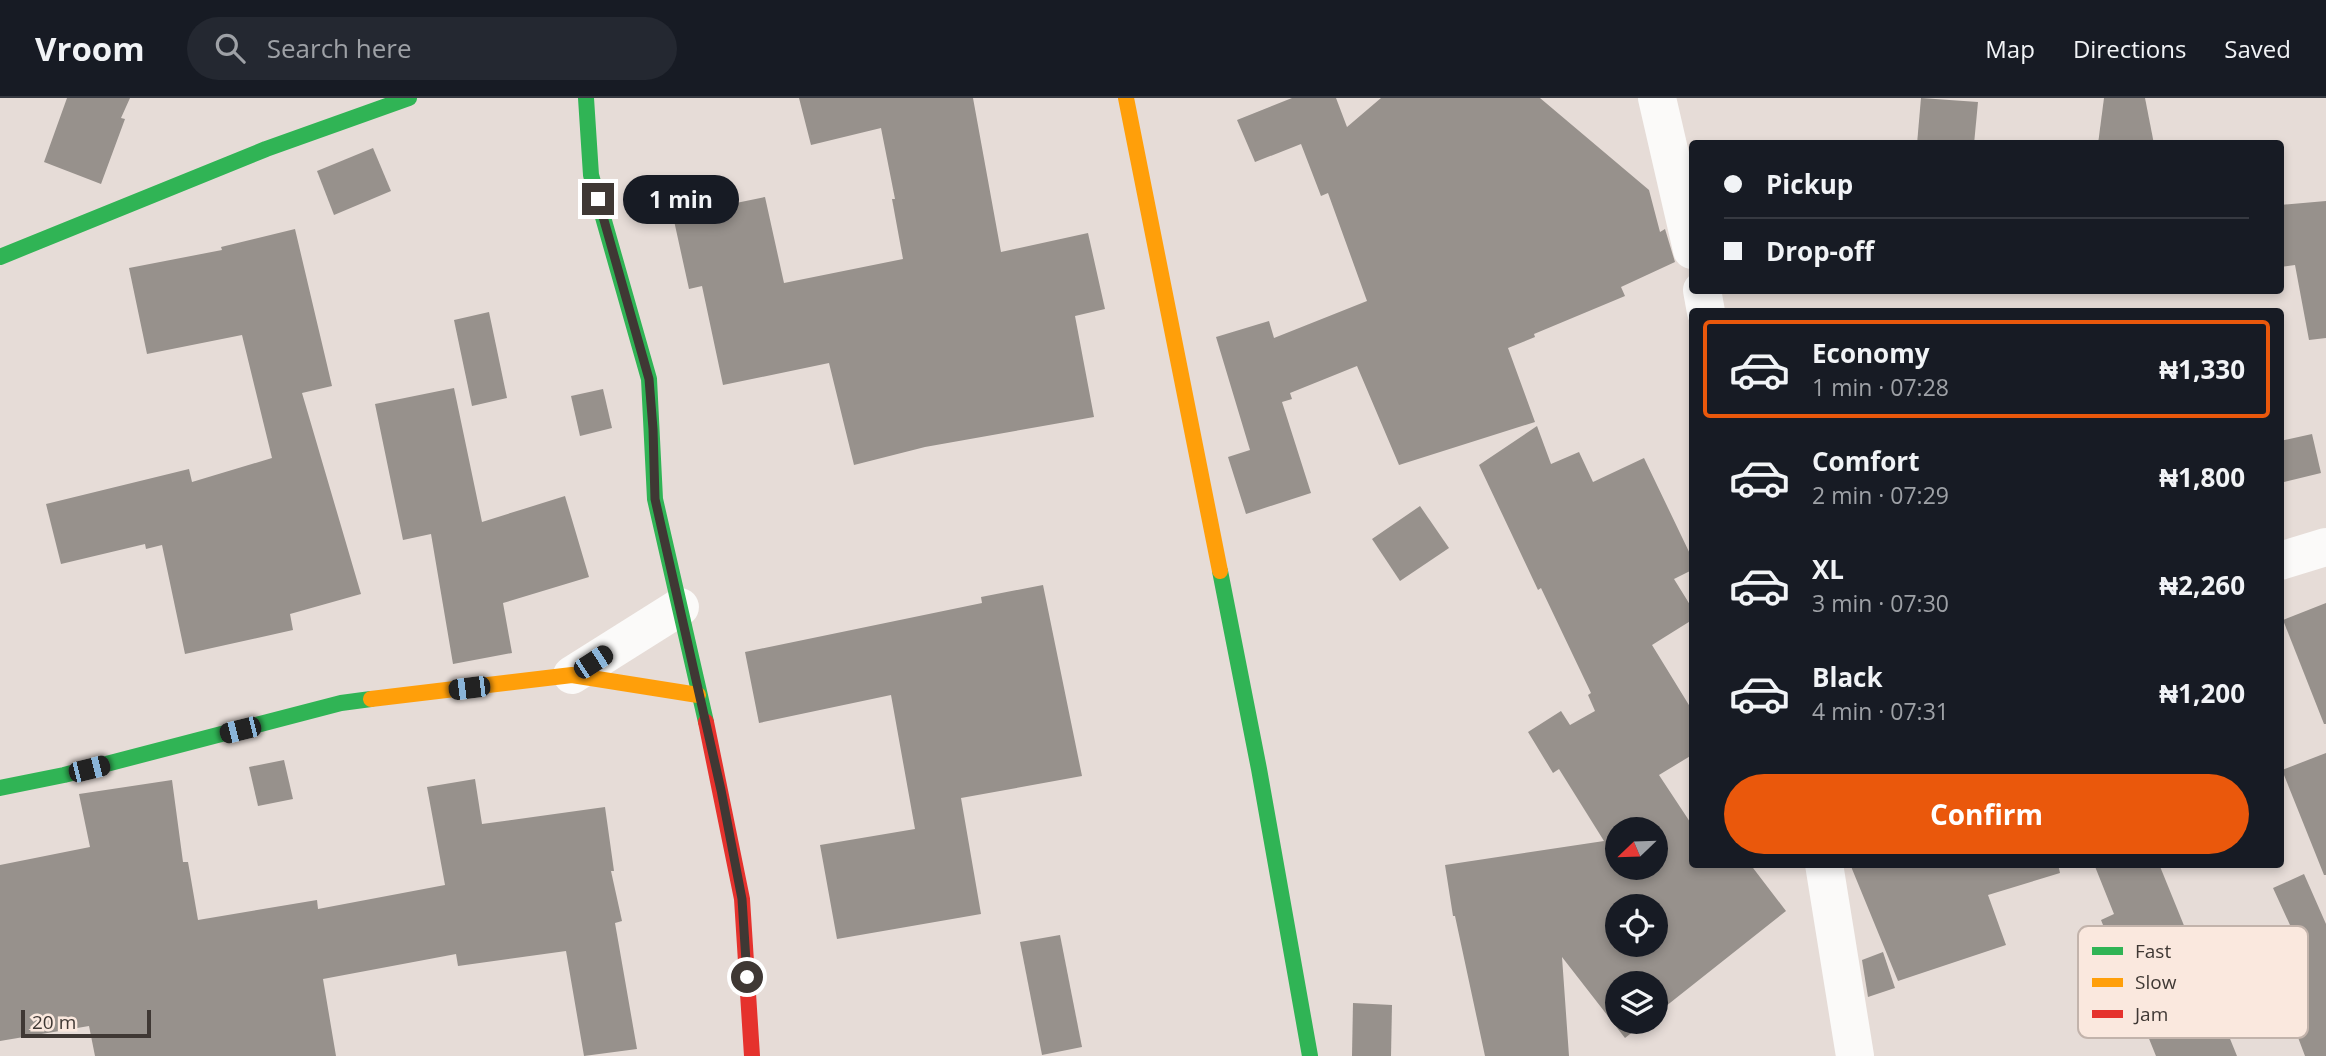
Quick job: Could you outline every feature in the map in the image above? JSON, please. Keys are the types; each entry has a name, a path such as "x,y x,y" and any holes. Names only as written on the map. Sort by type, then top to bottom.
{"street":[{"path":"0,257 266,149 409,98"},
{"path":"586,98 591,174 649,379 655,499 721,790 742,899 752,1056"},
{"path":"1126,98 1256,755 1310,1056"},
{"path":"1657,98 1689,237"},
{"path":"2284,560 2326,547"},
{"path":"572,675 680,607"},
{"path":"0,788 64,775 341,704 572,675 698,695"},
{"path":"1825,868 1855,1056"}],"building":[{"path":"67,98 130,98 121,118 125,119 101,184 44,162"},
{"path":"799,98 973,98 1001,252 1088,233 1105,309 1075,316 1094,417 925,447 854,465 829,363 723,385 702,286 689,289 673,216 765,197 784,283 903,259 881,128 811,145"},
{"path":"1292,98 1336,98 1347,127 1381,98 1540,98 1649,190 1660,232 1665,229 1675,262 1621,287 1625,296 1534,334 1535,337 1508,348 1535,422 1399,465 1357,366 1290,393 1292,399 1282,402 1311,493 1246,514 1228,457 1250,450 1216,337 1269,321 1274,338 1367,301 1328,193 1321,196 1301,144 1255,162 1237,120"},
{"path":"1921,98 1978,102 1974,140 1917,140"},
{"path":"2104,98 2145,98 2153,140 2099,140"},
{"path":"373,148 391,191 334,215 317,171"},
{"path":"2326,201 2326,338 2309,340 2295,265 2284,266 2284,205"},
{"path":"295,229 332,386 302,393 361,594 290,614 293,630 185,654 162,545 146,549 145,544 61,564 46,504 189,469 192,482 272,458 242,335 147,354 129,268 222,250 221,247"},
{"path":"489,312 507,398 472,406 454,320"},
{"path":"454,388 482,522 565,496 589,577 503,603 512,653 453,664 431,534 403,540 375,404"},
{"path":"603,389 612,428 580,436 571,396"},
{"path":"1537,426 1551,464 1579,452 1593,482 1644,458 1689,552 1689,572 1674,579 1689,603 1689,622 1652,645 1689,705 1689,757 1659,775 1689,820 1689,868 1753,868 1786,911 1668,1004 1668,971 1605,971 1605,1012 1562,957 1569,1056 1485,1056 1453,916 1445,865 1604,841 1559,769 1553,773 1528,732 1561,711 1570,725 1595,711 1588,695 1591,693 1541,588 1538,590 1479,465"},
{"path":"2312,434 2321,473 2284,482 2284,440"},
{"path":"1420,506 1449,548 1400,581 1372,539"},
{"path":"1043,585 1082,776 961,798 981,914 837,939 820,845 915,829 891,695 759,723 745,652 982,603 981,597"},
{"path":"2326,603 2326,724 2324,724 2284,620"},
{"path":"2326,753 2326,875 2284,775 2284,769"},
{"path":"284,760 293,799 258,806 249,767"},
{"path":"475,779 482,824 605,807 614,871 611,871 622,921 615,923 637,1049 584,1056 566,951 458,966 456,954 323,979 336,1056 95,1056 89,1026 0,1041 0,865 90,847 79,794 172,780 183,862 188,862 198,920 317,900 318,909 445,885 427,787"},
{"path":"1852,868 2059,868 2060,873 1988,895 2006,945 1898,981"},
{"path":"2096,868 2161,868 2184,926 2103,926 2101,920 2114,914"},
{"path":"2304,874 2326,924 2326,1056 2305,1056 2298,1038 2308,1038 2308,926 2290,926 2273,888"},
{"path":"1060,935 1082,1047 1042,1055 1020,942"},
{"path":"1883,952 1895,988 1868,997 1862,960"},
{"path":"1353,1003 1392,1005 1391,1056 1352,1056"},
{"path":"2149,1038 2230,1038 2237,1056 2156,1056"}],"traffic: fast":[{"path":"0,257 266,149 409,98"},
{"path":"586,98 591,175 649,379 655,499 706,722"},
{"path":"1220,571 1259,769 1310,1056"},
{"path":"0,788 64,775 341,703 371,699"}],"traffic: slow":[{"path":"1126,98 1220,571"},
{"path":"371,699 572,675 698,695"}],"traffic: jam":[{"path":"706,722 742,899 752,1056"}],"route":[{"path":"598,199 649,379 655,499 721,790 742,899 747,977"}]}
